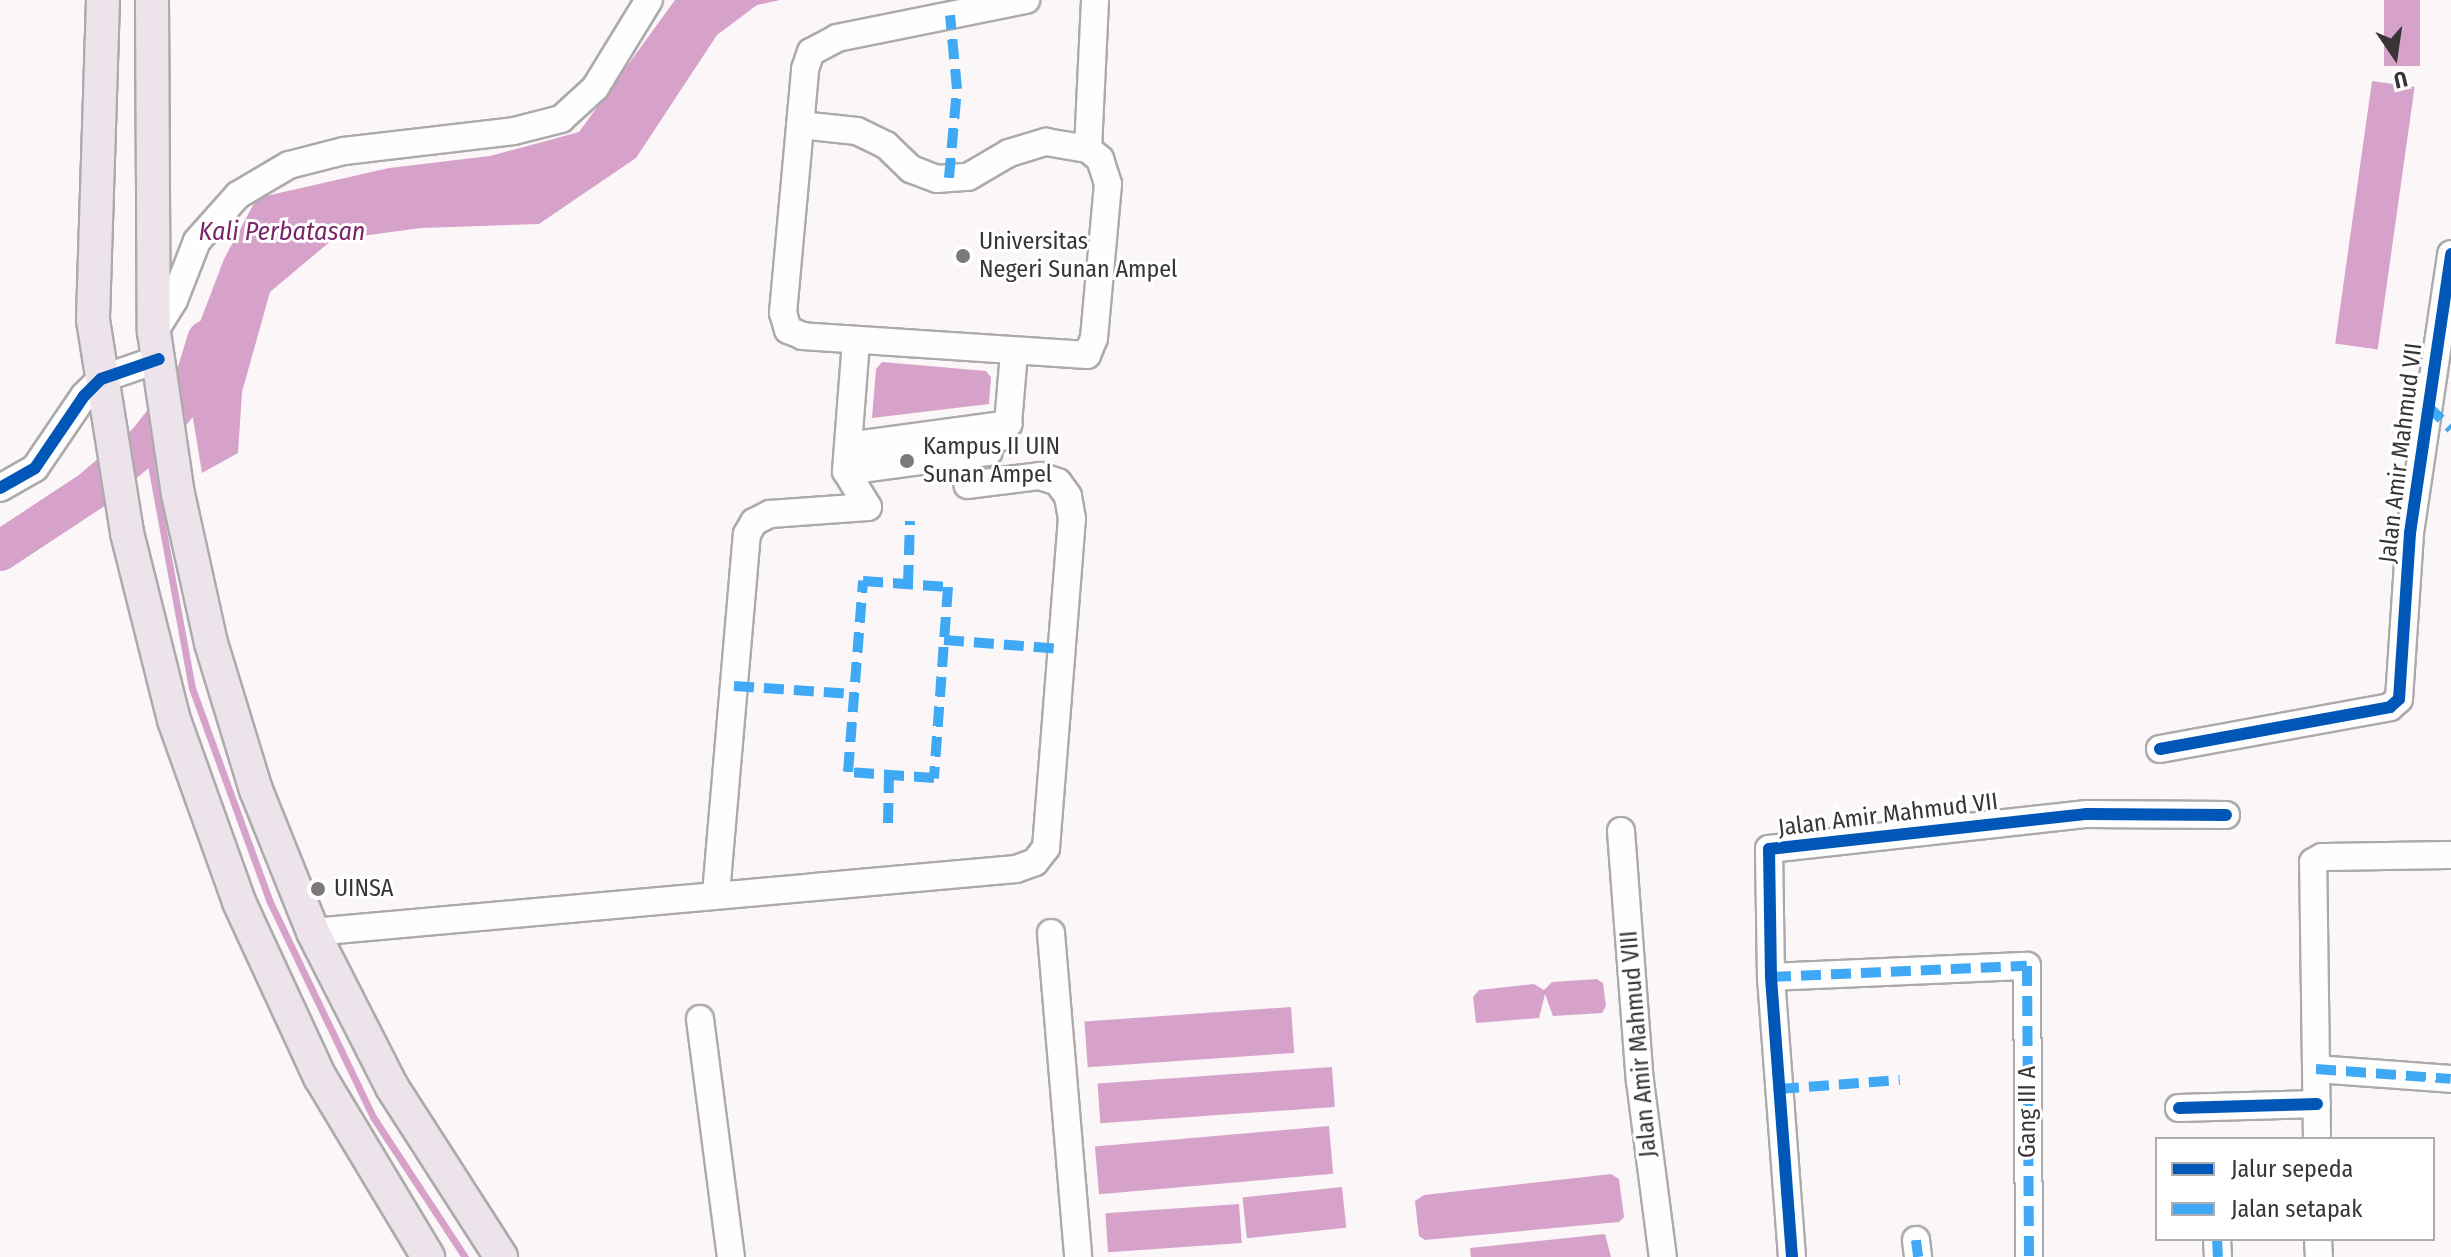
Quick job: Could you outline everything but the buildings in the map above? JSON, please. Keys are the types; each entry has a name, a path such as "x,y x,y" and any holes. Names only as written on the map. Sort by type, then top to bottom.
{"main road":[{"path":"103,0 93,305 102,388 127,533 174,720 239,902 320,1077 428,1257"},
{"path":"152,0 158,354 178,494 216,658 256,790 313,932 392,1087 501,1257"}],"street":[{"path":"0,488 35,468 84,396 158,354 174,300 197,241 238,195 289,165 344,151 553,123 583,104 649,0"},
{"path":"800,125 857,131 886,145 911,169 937,179 968,177 1009,153 1046,142 1088,149 1100,159 1108,184 1094,338 1087,355 1014,353 856,340 788,330 783,313 800,125 811,52 837,38 918,11 1026,0"},
{"path":"1088,149 1095,0"},
{"name":"Jalan Amir Mahmud VII","path":"2160,749 2390,707 2399,699 2410,533 2451,254"},
{"path":"716,894 747,534 754,522 770,514 868,507 847,459 856,340"},
{"path":"313,932 1016,869 1035,862 1046,848 1072,519 1068,496 1058,482 1040,476 968,485 1008,424 1014,353"},
{"path":"847,459 1008,424"},
{"path":"847,459 989,452"},
{"name":"Jalan Amir Mahmud VII","path":"1792,1257 1771,977 1769,849 2087,814 2226,815"},
{"name":"Jalan Amir Mahmud VIII","path":"1621,831 1640,1081 1663,1257"},
{"path":"2317,1137 2313,862 2322,857 2451,855"},
{"path":"1051,933 1078,1257"},
{"name":"Gang III A","path":"1771,977 2027,966 2029,1257"},
{"path":"700,1019 731,1257"},
{"path":"2316,1069 2451,1079"},
{"path":"2179,1108 2317,1104"}],"water":[{"name":"Kali Perbatasan","path":"675,0 780,0 757,5 717,35 636,158 539,224 421,228 332,240 270,292 242,392 238,453 202,473 184,364 224,259 257,198 389,168 490,156 579,132"},
{"path":"2384,0 2420,0 2420,66 2384,66"},
{"path":"2372,81 2415,87 2378,349 2335,343"},
{"path":"882,362 986,371 991,377 989,404 872,418 876,369"},
{"path":"1597,979 1603,983 1606,1006 1602,1013 1553,1016 1545,994 1539,1018 1476,1023 1473,997 1479,990 1534,984 1544,990 1552,982"},
{"path":"1291,1007 1294,1053 1088,1067 1085,1021"},
{"path":"1332,1067 1335,1107 1100,1123 1098,1083"},
{"path":"1329,1126 1333,1174 1099,1194 1095,1146"},
{"path":"1611,1174 1619,1179 1624,1217 1619,1222 1425,1240 1419,1236 1415,1201 1424,1195"},
{"path":"1342,1187 1346,1228 1247,1238 1243,1197"},
{"path":"1239,1204 1242,1243 1108,1252 1105,1213"},
{"path":"1605,1234 1611,1257 1471,1257 1470,1248"}],"waterway":[{"name":"Kali Perbatasan","path":"0,551 91,491 147,443 194,383 207,340"},
{"path":"147,443 192,688 269,900 373,1117 465,1257"}],"marked path":[{"path":"949,178 957,89 950,15"},
{"path":"2427,405 2451,429"},
{"path":"908,585 910,521"},
{"path":"863,581 948,587 934,778 848,772 863,581"},
{"path":"944,640 1062,649"},
{"path":"734,686 853,694"},
{"path":"888,823 889,775"},
{"path":"1771,977 2027,966 2029,1257"},
{"path":"2316,1069 2451,1079"},
{"path":"1779,1089 1900,1080"},
{"path":"1916,1240 1918,1257"},
{"path":"2217,1241 2218,1257"}],"cycle path":[{"path":"2160,749 2390,707 2399,699 2410,533 2451,254"},
{"path":"0,488 35,468 84,396 101,379 159,359"},
{"path":"1792,1257 1771,977 1769,849 2087,814 2226,815"},
{"path":"2179,1108 2317,1104"}],"place":[{"name":"Universitas Negeri Sunan Ampel","path":"963,256"},
{"name":"Kampus II UIN Sunan Ampel","path":"907,461"},
{"name":"UINSA","path":"318,889"}]}
